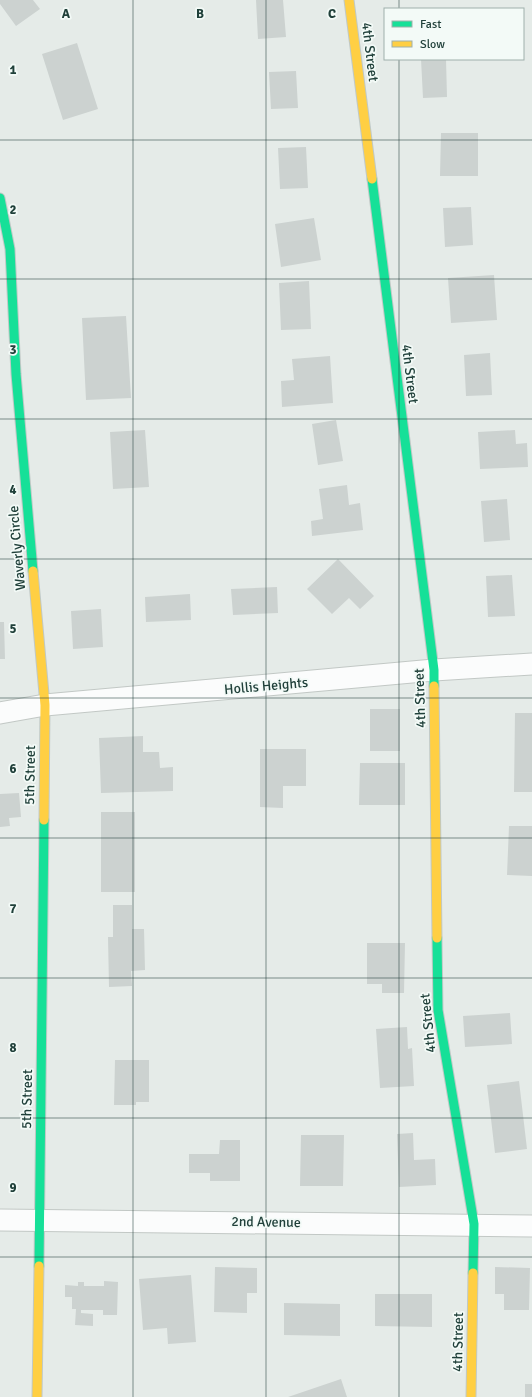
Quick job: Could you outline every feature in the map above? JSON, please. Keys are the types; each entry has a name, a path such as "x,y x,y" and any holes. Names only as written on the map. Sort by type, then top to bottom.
{"street":[{"name":"4th Street","path":"349,0 434,670 438,1010 474,1224 471,1397"},
{"name":"Waverly Circle","path":"0,198 10,249 16,374 45,706"},
{"name":"Hollis Heights","path":"0,713 45,706 434,670 532,664"},
{"name":"5th Street","path":"37,1397 45,706"},
{"name":"2nd Avenue","path":"0,1220 474,1224 532,1226"}],"building":[{"path":"0,0 33,0 40,9 16,26 0,4"},
{"path":"256,0 283,0 286,37 258,39"},
{"path":"77,43 98,109 63,120 42,54"},
{"path":"421,60 446,60 447,97 423,98"},
{"path":"296,71 298,108 271,109 269,72"},
{"path":"441,133 478,133 478,176 440,176"},
{"path":"306,147 308,188 280,189 278,148"},
{"path":"471,207 473,245 445,247 443,208"},
{"path":"314,218 321,260 281,267 275,224"},
{"path":"494,275 497,320 451,323 448,278"},
{"path":"309,281 311,329 281,330 279,283"},
{"path":"126,316 131,398 86,400 82,318"},
{"path":"490,353 492,395 466,396 464,355"},
{"path":"330,356 333,403 282,407 281,381 294,380 292,359"},
{"path":"336,420 343,461 318,465 312,424"},
{"path":"145,430 149,487 113,489 110,432"},
{"path":"515,430 516,444 527,443 528,467 480,469 478,432"},
{"path":"347,485 349,505 360,503 363,530 312,536 311,521 323,519 319,489"},
{"path":"507,499 510,540 484,542 481,501"},
{"path":"338,559 374,596 360,609 349,598 332,614 307,589"},
{"path":"512,575 515,616 488,617 486,576"},
{"path":"277,587 278,613 233,615 231,589"},
{"path":"190,594 191,620 146,622 145,597"},
{"path":"101,609 103,647 73,649 71,611"},
{"path":"0,622 4,622 5,659 0,659"},
{"path":"370,709 400,709 400,751 370,751"},
{"path":"515,713 532,713 532,792 514,792"},
{"path":"143,736 143,752 159,752 160,768 173,767 173,791 101,793 99,738"},
{"path":"260,749 306,749 306,786 283,786 283,808 260,807"},
{"path":"360,763 405,763 405,805 359,805"},
{"path":"19,793 21,817 9,818 10,826 0,827 0,794"},
{"path":"101,812 135,812 135,892 101,892"},
{"path":"509,826 532,826 532,876 507,875"},
{"path":"113,905 132,905 132,929 144,929 145,970 131,971 132,986 109,987 108,937 113,937"},
{"path":"367,943 405,943 404,993 382,993 382,984 367,984"},
{"path":"510,1013 512,1044 465,1047 463,1016"},
{"path":"407,1027 408,1049 412,1048 414,1086 380,1088 376,1029"},
{"path":"115,1060 149,1060 149,1102 136,1102 136,1105 114,1105"},
{"path":"519,1081 527,1149 495,1153 487,1085"},
{"path":"413,1133 414,1160 435,1159 436,1185 399,1187 397,1134"},
{"path":"301,1135 344,1135 343,1186 300,1186"},
{"path":"220,1140 240,1140 240,1181 210,1181 210,1173 189,1173 189,1154 219,1154"},
{"path":"215,1267 257,1268 257,1293 247,1293 247,1313 214,1312"},
{"path":"495,1267 530,1268 529,1310 504,1310 504,1294 495,1294"},
{"path":"191,1275 196,1342 168,1344 167,1328 143,1330 139,1279"},
{"path":"104,1281 118,1282 117,1315 103,1315 103,1310 81,1310 81,1313 93,1314 93,1326 75,1325 76,1309 72,1309 72,1297 65,1297 65,1285 78,1286 78,1282 84,1282 84,1286 104,1286"},
{"path":"375,1294 432,1294 432,1327 375,1326"},
{"path":"284,1303 340,1304 340,1336 284,1335"},
{"path":"341,1379 347,1397 288,1397"},
{"path":"525,1384 532,1384 532,1397 525,1397"}],"traffic: fast":[{"path":"372,179 434,670 434,686"},
{"path":"0,198 10,249 16,374 33,571"},
{"path":"39,1266 44,820"},
{"path":"437,938 438,1010 474,1224 473,1273"}],"traffic: slow":[{"path":"349,0 372,179"},
{"path":"33,571 45,705 44,820"},
{"path":"434,686 437,938"},
{"path":"37,1397 39,1266"},
{"path":"471,1397 473,1273"}]}
